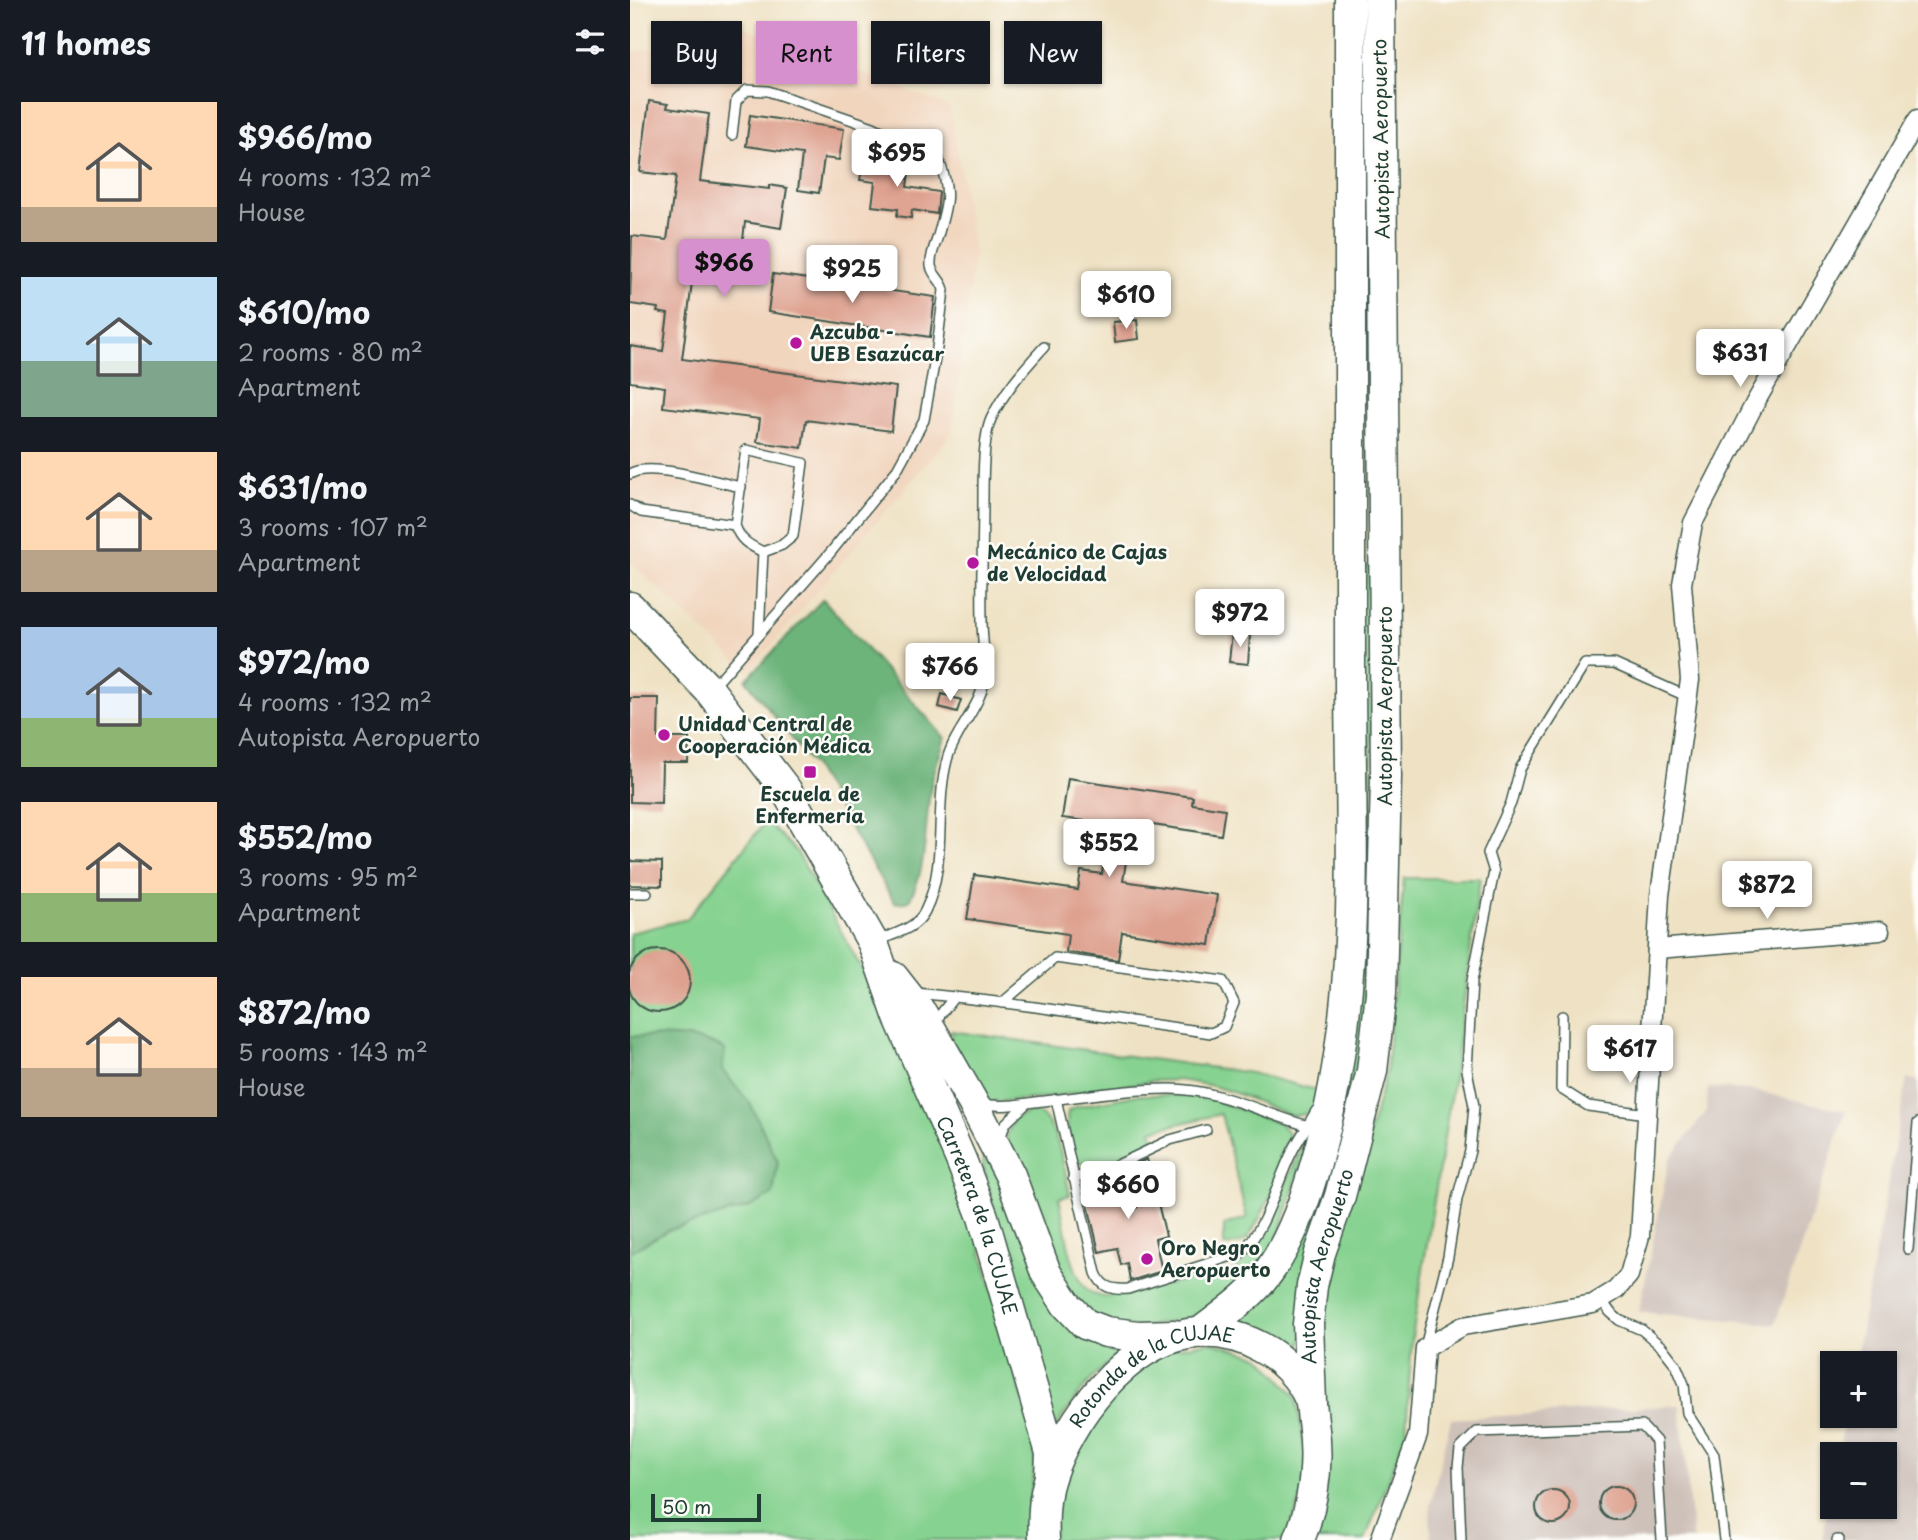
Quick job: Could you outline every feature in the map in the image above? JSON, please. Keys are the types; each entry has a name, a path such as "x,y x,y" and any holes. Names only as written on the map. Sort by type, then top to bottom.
{"highway":[{"name":"Autopista Aeropuerto","path":"1193,1333 1249,1294 1272,1267 1295,1221 1318,1154 1339,1069 1349,985 1353,916 1350,718 1350,0"},
{"name":"Autopista Aeropuerto","path":"1311,1402 1308,1325 1312,1286 1320,1253 1340,1196 1372,1071 1381,993 1386,776 1380,0"},
{"name":"Carretera de la CUJAE","path":"630,607 710,691 786,790 877,952 922,1014 972,1101 1010,1175 1046,1273 1067,1305 1085,1324 1106,1332 1138,1336 1193,1333"},
{"name":"Carretera de la CUJAE","path":"877,952 898,1015 983,1217 1051,1453 1050,1477"},
{"path":"983,1217 979,1178 980,1150 993,1144"},
{"name":"Rotonda de la CUJAE","path":"1044,1540 1043,1511 1050,1477 1074,1425 1102,1387 1129,1363 1157,1345 1193,1333 1221,1334 1245,1339 1265,1350 1287,1367 1301,1383 1311,1402 1316,1438 1315,1475 1310,1510 1299,1540"}],"street":[{"path":"1380,1540 1418,1435 1425,1348 1463,1326 1593,1304 1616,1290 1629,1275 1640,1236 1660,895 1690,680 1682,584 1693,523 1755,403 1918,119"},
{"path":"1657,949 1880,931"}],"lane":[{"path":"710,691 831,552 896,471 924,420 944,290 942,282 931,267 944,214 947,180 938,158 873,127 768,91 747,90 736,101 732,135"},
{"path":"877,952 917,924 934,888 939,850 940,791 948,757 960,729 979,698 985,675 982,622 983,467 990,421 1016,377 1044,347"},
{"path":"746,450 803,463 793,536 782,545 764,552 748,545 738,536 735,525 740,487 746,450"},
{"path":"630,474 636,470 658,470 740,487"},
{"path":"630,505 641,512 735,525"},
{"path":"760,634 764,552"},
{"path":"1425,1348 1448,1257 1457,1199 1470,1151 1474,1106 1467,1070 1471,995 1494,872 1488,853 1511,803 1520,769 1586,664 1614,664 1688,697"},
{"path":"630,892 647,893"},
{"path":"905,993 1002,1003 1212,1033 1224,1027 1234,1003 1223,981 1055,958 1002,1003"},
{"path":"930,1029 954,997"},
{"path":"1562,1016 1561,1089 1588,1106 1647,1114"},
{"path":"1056,1099 1099,1278 1109,1288 1128,1289 1241,1254 1255,1240 1292,1151 1328,1090 1344,1023"},
{"path":"972,1101 994,1107 1167,1089 1189,1090 1211,1094 1308,1126"},
{"path":"993,1144 1005,1124 1027,1103"},
{"path":"993,1144 1007,1111 1027,1103"},
{"path":"1908,1249 1918,1123"},
{"path":"1073,1178 1105,1171 1170,1140 1206,1130"},
{"path":"1124,1163 1134,1202"},
{"path":"1601,1299 1619,1320 1642,1331 1662,1347 1676,1365 1684,1384 1687,1413 1714,1455 1724,1540"},
{"path":"1461,1540 1458,1467 1460,1449 1477,1432 1642,1426 1656,1441 1662,1540"}],"shaded area":[{"name":"Azcuba - UEB Esazúcar","path":"742,26 756,31 756,84 857,84 857,71 871,76 871,84 891,84 950,107 974,253 952,433 748,673 630,562 630,53 651,48 651,84 742,84"},
{"path":"1907,1078 1918,1081 1918,1540 1822,1540 1826,1519 1897,1519 1897,1442 1840,1442 1843,1428 1897,1428 1897,1351 1857,1351"},
{"path":"1708,1088 1750,1090 1846,1111 1775,1324 1639,1312 1669,1160 1706,1112"},
{"path":"1680,1405 1693,1540 1431,1540 1430,1505 1451,1419"}],"green space":[{"path":"1361,566 1369,566 1374,924 1364,1058 1299,1355 1260,1330 1234,1320 1331,1139"},
{"path":"823,599 945,738 929,796 920,872 909,901 894,902 814,767 746,680"},
{"path":"766,821 797,852 880,1002 967,1199 1036,1447 1026,1540 630,1540 630,933 687,919"},
{"path":"1404,878 1480,878 1454,1075 1412,1338 1406,1433 1365,1540 1315,1540 1324,1289 1386,1074"},
{"path":"951,1031 1251,1073 1324,1092 1312,1113 1292,1116 1213,1086 1179,1080 1152,1081 1036,1099 988,1102 951,1043"},
{"path":"630,1036 691,1038 725,1050 722,1070 750,1103 778,1162 773,1194 750,1207 669,1230 630,1252"},
{"path":"1137,1095 1183,1095 1214,1100 1281,1124 1287,1131 1289,1146 1279,1174 1265,1207 1245,1240 1224,1246 1224,1225 1247,1218 1221,1114 1152,1130 1154,1141 1096,1164 1079,1163 1069,1138 1068,1111"},
{"path":"1318,1111 1273,1253 1223,1306 1188,1319 1134,1328 1097,1319 1068,1293 1007,1152 1007,1135 1014,1119 1034,1113 1047,1121 1060,1152 1070,1195 1059,1198 1075,1267 1086,1288 1104,1297 1235,1270 1254,1249 1270,1219"},
{"path":"988,1146 1041,1275 1128,1346 1086,1385 1054,1431 999,1241 983,1163"},
{"path":"1211,1342 1261,1357 1296,1396 1308,1475 1287,1540 1052,1540 1057,1487 1099,1403 1163,1350"}],"building":[{"path":"649,101 668,104 667,108 709,114 700,181 769,189 769,185 787,188 781,228 745,222 741,258 696,252 682,359 896,387 891,431 806,420 802,448 757,442 760,419 663,407 665,387 630,382 630,346 663,351 668,314 657,312 658,308 630,304 632,236 667,240 676,176 640,172"},
{"path":"750,115 844,129 839,160 824,158 819,193 798,190 802,154 746,146"},
{"path":"864,158 910,165 907,187 939,192 937,214 912,210 911,218 897,216 898,209 872,206 875,182 860,180"},
{"path":"773,274 935,297 930,337 768,312"},
{"path":"1137,320 1139,339 1115,342 1113,322"},
{"path":"1232,633 1250,635 1248,664 1229,662"},
{"path":"942,694 961,700 957,712 939,707"},
{"path":"630,698 659,698 658,738 689,738 688,763 662,763 661,803 630,802"},
{"path":"1068,778 1193,797 1192,804 1225,809 1221,835 1132,822 1123,881 1217,895 1210,945 1122,932 1118,960 1066,952 1068,934 967,919 974,875 1078,890 1081,871 1102,874 1109,824 1062,818"},
{"path":"630,861 662,862 662,886 630,885"},
{"path":"653,951 676,955 685,964 689,975 685,998 676,1007 665,1011 642,1007 633,998 630,990 633,964 642,955"},
{"path":"1147,1159 1166,1236 1155,1239 1162,1271 1130,1281 1127,1263 1121,1265 1117,1248 1099,1252 1083,1183 1119,1174 1127,1204 1136,1209 1141,1201 1132,1166"},
{"path":"1616,1486 1628,1491 1633,1503 1628,1515 1616,1520 1604,1515 1599,1503 1604,1491"},
{"path":"1553,1490 1565,1495 1570,1507 1565,1519 1553,1524 1541,1519 1536,1507 1541,1495"}],"place":[{"name":"Azcuba - UEB Esazúcar","path":"796,343"},
{"name":"Mecánico de Cajas de Velocidad","path":"973,563"},
{"name":"Unidad Central de Cooperación Médica","path":"664,735"},
{"name":"Escuela de Enfermería","path":"810,772"},
{"name":"Oro Negro Aeropuerto","path":"1147,1259"}]}
